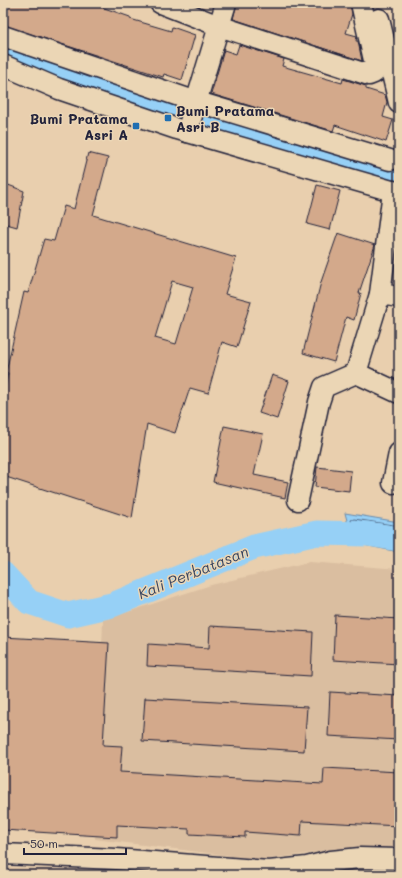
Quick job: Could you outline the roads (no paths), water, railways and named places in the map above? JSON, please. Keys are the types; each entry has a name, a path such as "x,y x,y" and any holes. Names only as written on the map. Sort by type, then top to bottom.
{"street":[{"path":"160,3 214,24 369,75 374,73 376,69 361,3"},
{"path":"188,115 214,24 226,3"},
{"path":"375,3 390,33 398,97"},
{"path":"3,36 188,115 396,192 390,295 356,374 324,387 319,402 298,500"},
{"path":"3,65 59,89 188,115 390,160"},
{"path":"356,374 399,392"},
{"path":"393,483 399,453"},
{"path":"3,854 116,859 269,871 307,867 331,861 360,858 399,859"}],"water":[{"path":"345,513 399,522 399,552 353,543"}],"waterway":[{"path":"3,54 39,68 174,112 399,179"},
{"name":"Kali Perbatasan","path":"3,574 29,602 68,615 112,605 254,547 317,533 368,534 399,539"}],"place":[{"name":"Bumi Pratama Asri B","path":"168,118"},
{"name":"Bumi Pratama Asri A","path":"136,126"}]}
